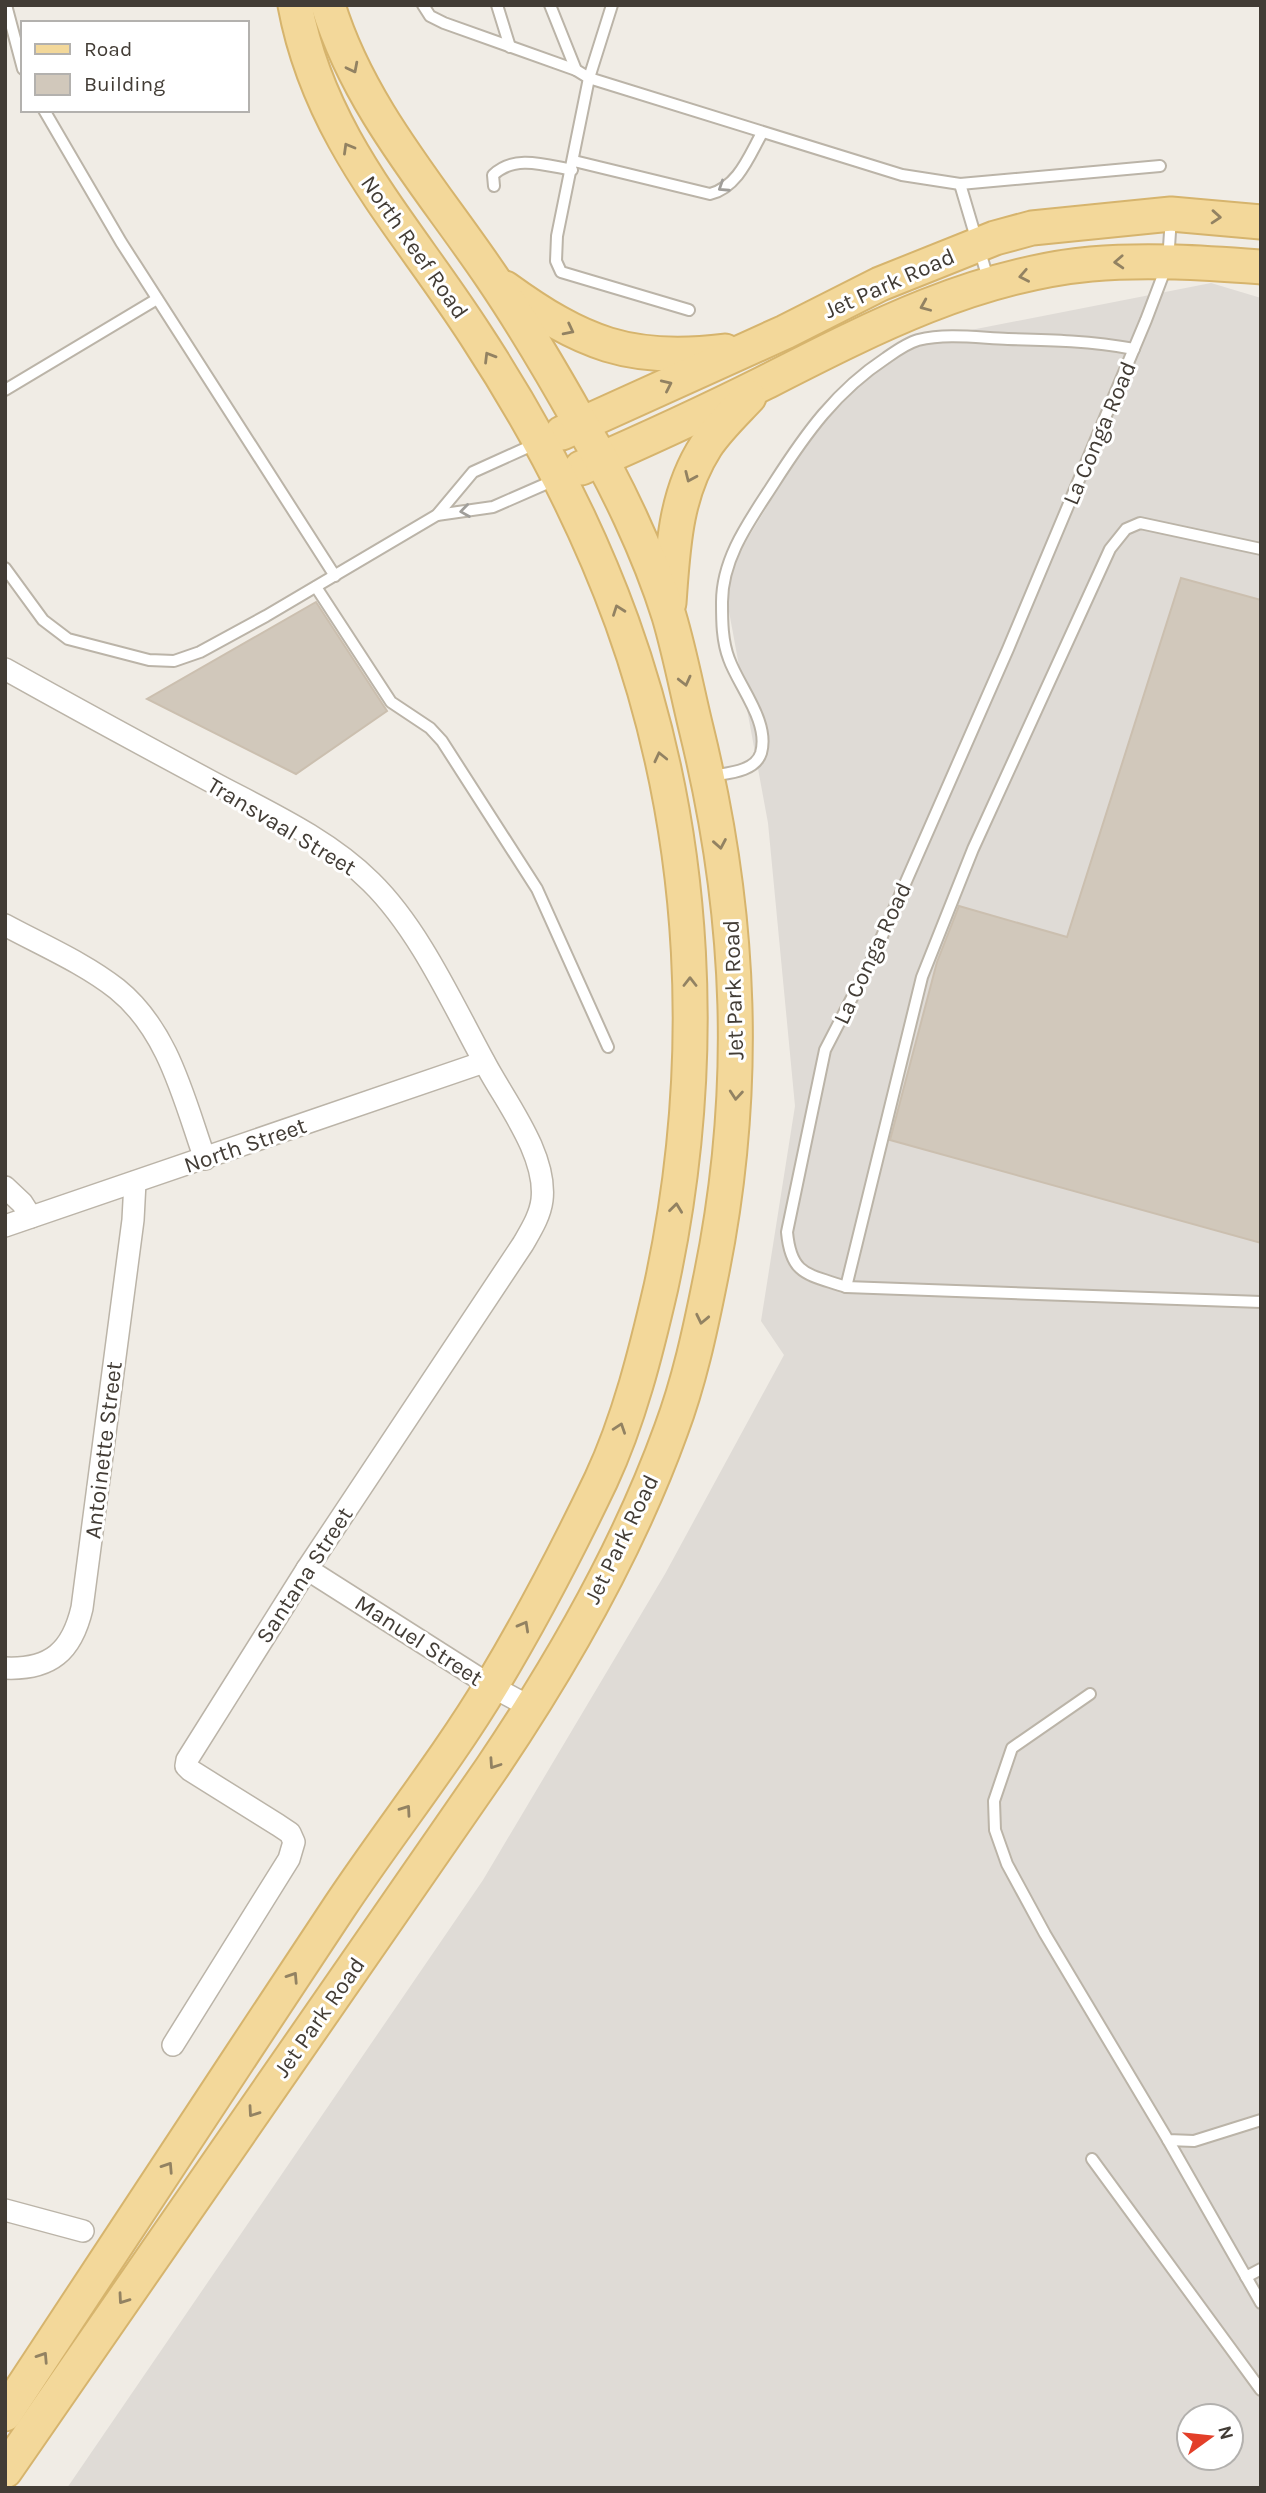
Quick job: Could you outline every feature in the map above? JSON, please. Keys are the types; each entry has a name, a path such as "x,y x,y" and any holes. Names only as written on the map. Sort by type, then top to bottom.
{"main road":[{"name":"North Reef Road","path":"295,5 316,86 348,150 475,334 560,478"},
{"name":"North Reef Road","path":"328,5 339,40 368,97 492,278 582,425 600,460"},
{"name":"Jet Park Road","path":"540,442 582,425 880,284 977,244 1032,228 1171,214 1261,222"},
{"name":"Jet Park Road","path":"5,2414 367,1866 491,1686 604,1473 646,1354 673,1229 690,1087 690,946 672,809 641,674 603,568 560,478 868,331 953,294 1089,264 1202,261 1261,267"},
{"path":"492,278 550,320 605,345 655,354 705,353 746,348"},
{"path":"668,615 674,527 684,491 707,444 760,384"},
{"name":"Jet Park Road","path":"5,2471 532,1707 631,1527 672,1428 699,1334 718,1242 737,1081 736,982 728,890 708,777 668,615 649,561 600,460"}],"street":[{"name":"Transvaal Street","path":"5,669 272,814 345,859 396,909 484,1062"},
{"path":"5,925 117,989 137,1009 168,1055 205,1159"},
{"name":"North Street","path":"5,1226 484,1062"},
{"name":"Santana Street","path":"173,2045 289,1859 295,1842 290,1833 190,1770 186,1766 187,1760 307,1569 537,1220 542,1200 542,1184 534,1156 484,1062"},
{"name":"Antoinette Street","path":"5,1668 22,1668 60,1654 76,1631 82,1608 133,1220 135,1182"},
{"path":"5,1187 22,1203 31,1217"},
{"name":"Manuel Street","path":"307,1569 491,1686 532,1707"},
{"path":"5,2210 83,2231"}],"lane":[{"path":"6,5 21,61"},
{"path":"423,5 430,16 444,23 576,70 589,78 902,175 960,184 1160,166"},
{"path":"497,5 510,47"},
{"path":"550,5 576,70"},
{"path":"612,5 589,78 557,236 556,261 561,272 689,310"},
{"path":"45,112 157,299 335,576"},
{"path":"495,186 493,176 502,167 519,161 573,165 710,194 722,191 737,177 762,132"},
{"path":"960,184 989,284"},
{"name":"La Conga Road","path":"1171,214 1168,262 1134,349 1009,649 872,959 825,1050 787,1232 789,1256 803,1272 846,1287 1261,1302"},
{"path":"5,390 157,299"},
{"path":"708,777 746,768 757,760 761,752 760,726 729,658 724,639 722,599 725,572 735,547 784,468 818,417 839,394 895,352 925,339 1089,341 1134,349"},
{"path":"5,568 43,620 68,639 149,660 186,658 316,587 437,515 473,472 540,442"},
{"path":"437,515 493,507 560,478"},
{"path":"846,1287 922,977 973,849 1110,549 1126,529 1140,523 1261,549"},
{"path":"316,587 391,702 430,728 442,741 537,889 608,1047"},
{"path":"1090,1694 1012,1748 994,1801 995,1830 1007,1864 1045,1934 1261,2303"},
{"path":"1168,2140 1194,2141 1261,2120"},
{"path":"1092,2159 1261,2390"},
{"path":"1246,2277 1261,2269"}],"shaded area":[{"path":"1211,283 1261,298 1261,2488 67,2488 483,1880 665,1574 784,1355 761,1321 795,1106 768,823 723,579 829,405 925,339"}],"building":[{"path":"1181,578 1261,600 1261,1243 890,1140 937,962 959,906 1067,937"},
{"path":"316,602 387,711 296,774 147,699"}]}
